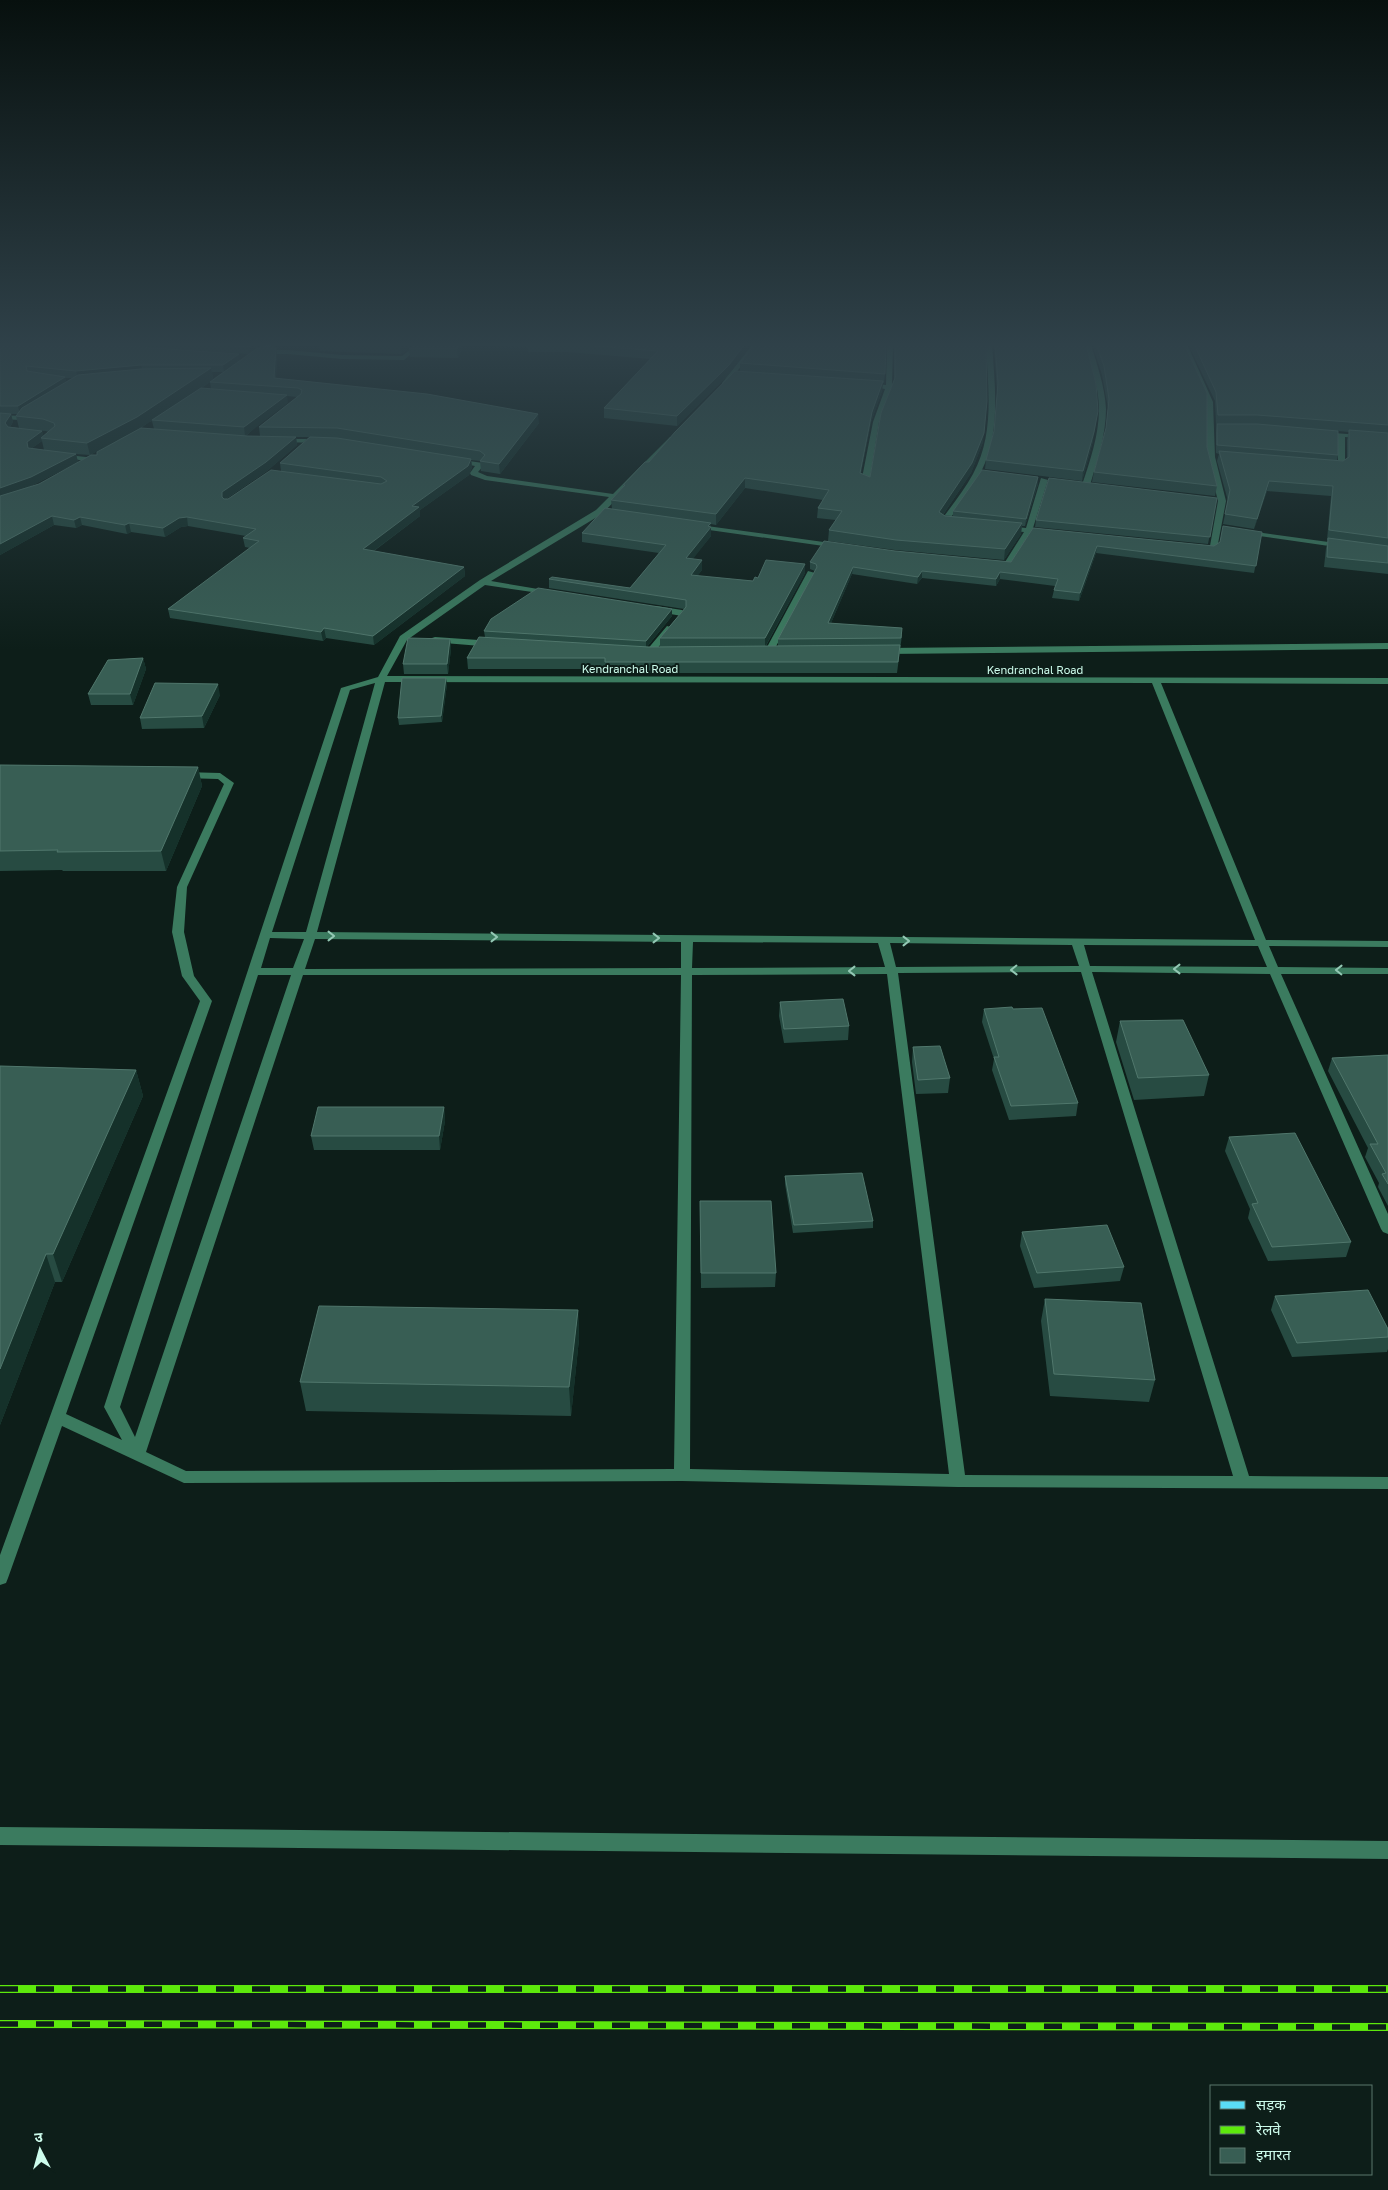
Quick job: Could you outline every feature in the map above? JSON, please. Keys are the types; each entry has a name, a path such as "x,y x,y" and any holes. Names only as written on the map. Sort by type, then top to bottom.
{"main road":[{"path":"78,468 102,455"}],"street":[{"path":"296,452 303,446"},
{"path":"137,1455 310,936 381,679 403,638 483,582 599,512 663,446"},
{"path":"865,483 872,446"},
{"path":"963,524 944,522 978,473 987,446"},
{"path":"1096,486 1082,485 1095,456 1097,446"},
{"path":"1194,547 1213,549 1222,501 1210,457 1210,446"},
{"path":"1322,465 1341,467 1342,446"},
{"path":"49,455 94,460"},
{"path":"1210,457 1220,457"},
{"path":"451,460 480,465 474,473 485,478 615,496"},
{"path":"978,473 987,474"},
{"path":"988,563 1007,565 1029,530 1048,481 1034,479"},
{"path":"1212,500 1222,501"},
{"path":"599,512 609,513"},
{"path":"688,524 846,547"},
{"path":"1001,527 1058,533"},
{"path":"1217,528 1227,529"},
{"path":"1236,530 1350,547"},
{"path":"769,652 811,573"},
{"path":"483,582 559,594"},
{"path":"644,607 682,612 649,652"},
{"path":"403,638 501,644"},
{"path":"879,651 1388,646"},
{"path":"640,652 659,652"},
{"path":"749,652 779,652"},
{"name":"Kendranchal Road","path":"265,935 346,688 381,679 1388,681"},
{"path":"1156,681 1262,943 1388,1229"},
{"path":"0,1578 206,1001 188,976 178,932 182,887 229,783 220,776 172,775"},
{"path":"137,1455 112,1407 265,935 1388,944"},
{"path":"682,1475 685,971 687,938"},
{"path":"883,940 892,971 958,1481"},
{"path":"1077,942 1244,1482"},
{"path":"254,971 892,971 1086,969 1388,971"},
{"path":"58,1416 184,1477 682,1475 958,1481 1388,1483"},
{"path":"0,1836 1388,1850"}],"building":[{"path":"0,446 28,446 28,448 76,454 31,477 0,488"},
{"path":"108,446 285,446 266,462 222,492 224,499 228,499 271,470 381,484 387,481 381,477 280,463 299,446 389,446 471,459 468,466 412,506 419,507 363,549 464,567 373,636 324,628 321,632 168,609 259,541 243,538 256,529 187,517 179,518 163,528 129,523 125,525 80,517 74,520 52,516 0,544 0,496 39,484 91,455 97,455 97,452"},
{"path":"450,446 513,446 499,464 480,461 485,455 480,451"},
{"path":"663,446 865,446 860,473 870,477 875,446 979,446 972,463 939,512 945,516 1022,523 1005,549 896,540 829,530 842,511 818,508 829,490 745,478 716,514 611,500 645,462 649,462"},
{"path":"990,446 1090,446 1083,471 986,460"},
{"path":"1101,446 1207,446 1217,486 1094,472"},
{"path":"1232,446 1338,446 1338,455"},
{"path":"1349,446 1388,446 1388,538 1329,530 1333,486 1269,481 1257,519 1225,514 1230,490 1219,451 1343,461 1349,457"},
{"path":"982,470 1038,477 1026,519 953,511"},
{"path":"1049,478 1217,498 1210,537 1036,520"},
{"path":"605,508 711,523 708,526 711,527 686,558 702,560 691,575 753,581 755,577 758,578 766,560 805,564 765,638 660,638 686,607 686,600 549,579 552,577 630,588 666,545 582,533"},
{"path":"1223,526 1262,532 1256,566 1097,546 1080,593 1054,590 1058,579 1000,572 996,579 922,571 918,577 853,567 828,623 902,628 901,638 778,639 817,567 816,564 810,562 824,541 895,551 1011,562 1033,528 1214,546 1220,542"},
{"path":"1328,538 1388,546 1388,563 1327,557"},
{"path":"538,588 672,609 646,641 484,631 491,619"},
{"path":"479,637 649,647 900,645 898,662 605,662 605,658 467,658"},
{"path":"408,638 450,639 447,664 403,664"},
{"path":"143,658 130,694 88,694 108,660"},
{"path":"402,678 446,678 441,716 398,718"},
{"path":"155,683 218,684 202,716 140,718"},
{"path":"0,765 198,767 161,851 57,852 58,850 0,851"},
{"path":"843,999 849,1026 784,1029 780,1002"},
{"path":"1012,1007 1013,1009 1042,1008 1078,1103 1011,1106 994,1057 999,1057 984,1009"},
{"path":"1183,1020 1209,1075 1138,1078 1120,1021"},
{"path":"940,1046 950,1078 918,1080 913,1047"},
{"path":"1388,1055 1388,1184 1382,1174 1386,1173 1370,1144 1378,1144 1332,1058"},
{"path":"0,1066 136,1070 53,1254 46,1254 0,1369"},
{"path":"318,1107 444,1107 439,1136 311,1136"},
{"path":"1295,1133 1351,1242 1272,1247 1252,1204 1258,1203 1229,1137"},
{"path":"862,1173 873,1221 794,1225 785,1176"},
{"path":"700,1201 771,1201 776,1273 701,1273"},
{"path":"1107,1225 1124,1267 1037,1273 1022,1232"},
{"path":"1368,1290 1388,1329 1388,1337 1297,1343 1275,1296"},
{"path":"1045,1299 1141,1303 1155,1380 1054,1374"},
{"path":"319,1306 578,1310 569,1387 300,1382"}],"railway":[{"path":"0,1989 1388,1989"},
{"path":"0,2024 1388,2027"}]}
